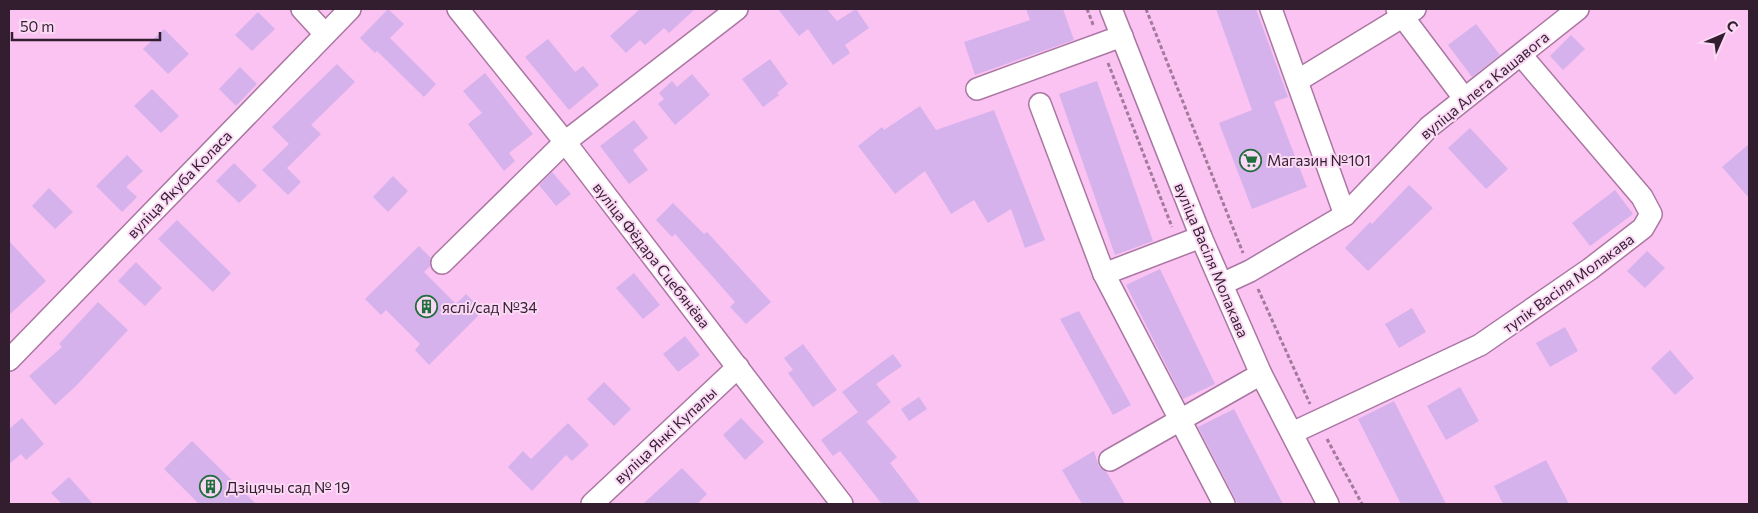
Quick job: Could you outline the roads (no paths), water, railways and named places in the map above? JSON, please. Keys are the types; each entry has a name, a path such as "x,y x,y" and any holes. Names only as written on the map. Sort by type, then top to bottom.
{"street":[{"path":"302,9 325,34"},
{"name":"вуліца Якуба Коласа","path":"9,360 350,9"},
{"name":"вуліца Фёдара Сцебянёва","path":"458,9 565,142 842,504"},
{"path":"442,263 565,142 737,9"},
{"name":"вуліца Васіля Молакава","path":"1111,9 1201,237 1261,374 1328,504"},
{"path":"1271,9 1345,215"},
{"name":"вуліца Алега Кашавога","path":"1222,284 1250,271 1345,215 1429,127 1578,9"},
{"path":"1297,81 1405,12 1464,98"},
{"path":"978,89 1122,36"},
{"name":"тупік Васіля Молакава","path":"1292,433 1480,345 1590,269 1643,228 1651,214 1642,197 1521,55"},
{"path":"1040,104 1104,274 1224,504"},
{"path":"1104,274 1201,237"},
{"name":"вуліца Янкі Купалы","path":"592,504 738,367"},
{"path":"1110,460 1261,374"}],"place":[{"name":"Магазин №101","path":"1251,160"},
{"name":"яслі/сад №34","path":"426,307"},
{"name":"Дзіцячы сад № 19","path":"210,487"}]}
